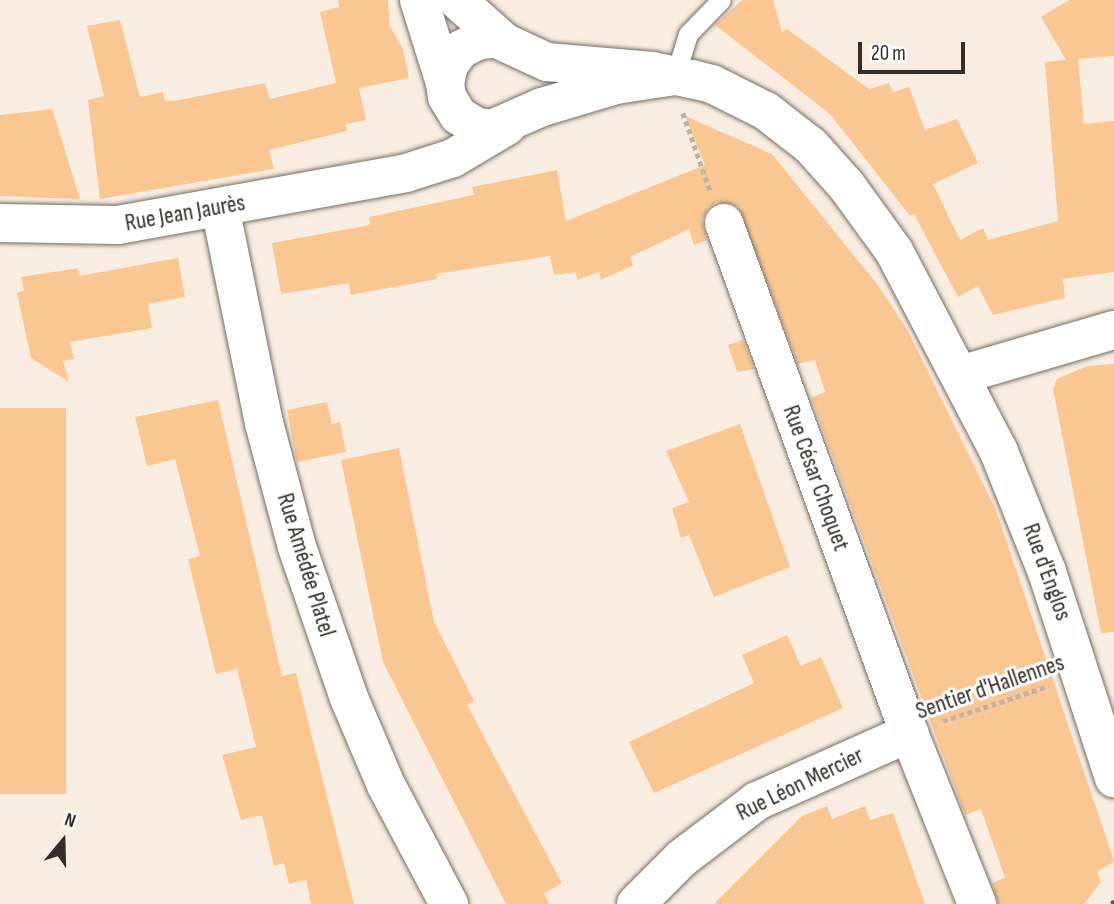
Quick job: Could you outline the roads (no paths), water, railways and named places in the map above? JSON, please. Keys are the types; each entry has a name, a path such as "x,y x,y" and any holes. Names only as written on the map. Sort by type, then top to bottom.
{"street":[{"path":"419,0 448,93 464,120 477,127 513,122 616,85 675,76"},
{"path":"457,0 512,46 536,82 532,102 513,122"},
{"path":"448,93 449,65 460,50 483,39 512,46 564,65 675,76"},
{"name":"Rue d'Englos","path":"675,76 712,84 750,101 789,127 846,185 894,251 960,374 1030,525 1082,674 1114,778"},
{"name":"Rue Jean Jaurès","path":"369,179 407,162 425,147 448,93"},
{"name":"Rue Jean Jaurès","path":"0,223 98,228 369,179 453,158 513,122"},
{"name":"Rue Amédée Platel","path":"220,207 264,423 297,547 349,698 386,785 449,904"},
{"name":"Rue César Choquet","path":"723,223 909,733 977,904"},
{"path":"960,374 1114,330"},
{"name":"Rue Léon Mercier","path":"636,904 691,849 757,801 909,733"}],"lane":[{"path":"675,76 688,34 721,0"}]}
